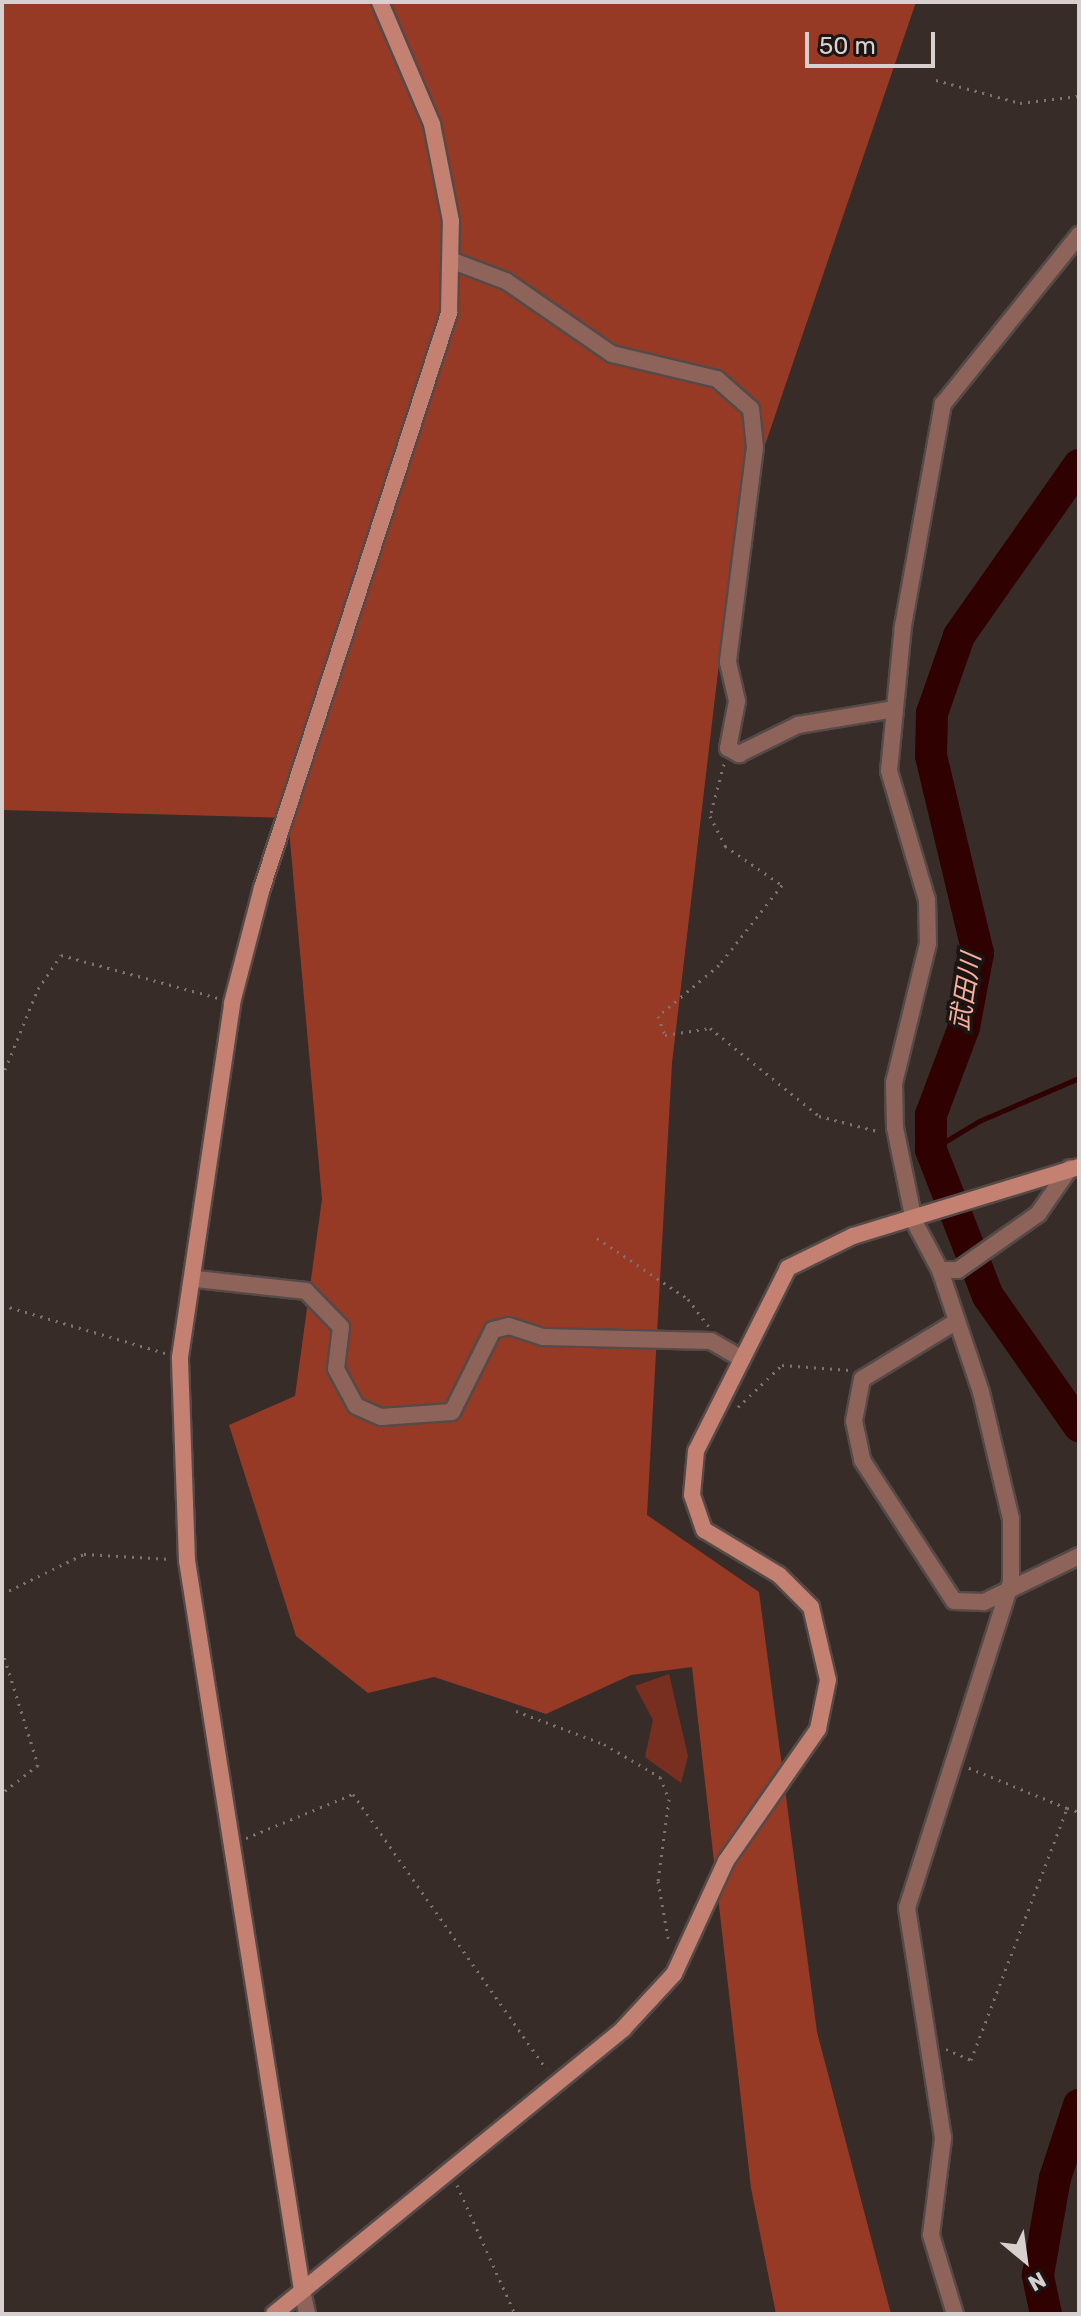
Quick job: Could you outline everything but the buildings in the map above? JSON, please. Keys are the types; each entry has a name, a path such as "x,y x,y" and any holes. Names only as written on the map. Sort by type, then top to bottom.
{"street":[{"path":"307,2314 187,1561 180,1357 196,1279 232,1003 306,741 434,365 453,261 432,124 380,2"},
{"path":"955,2314 931,2235 943,2138 907,1908 1011,1583 1004,1472 897,1135 894,1083 928,943 927,900 889,771 895,709 943,404 1079,235"},
{"path":"453,261 506,281 612,354 717,379 751,409 755,447 728,662 737,701 728,748 739,754 798,725 895,709"},
{"path":"274,2314 449,2167 623,2029 674,1974 726,1861 818,1729 828,1680 820,1628 806,1600 704,1530 693,1506 696,1451 778,1283 803,1256 1074,1167"},
{"path":"940,1270 958,1270 1038,1214 1074,1167"},
{"path":"196,1279 306,1291 341,1327 336,1369 356,1406 407,1421 452,1412 468,1391 479,1351 493,1330 509,1326 543,1337 711,1341 742,1359"},
{"path":"957,1321 865,1375 856,1403 858,1449 943,1589 954,1601 984,1602 1011,1583 1079,1556"}],"path":[{"path":"936,80 1020,103 1079,96"},
{"path":"728,748 710,816 725,846 782,885 719,965 658,1016 665,1035 710,1028 819,1116 897,1135"},
{"path":"2,1077 38,989 61,955 113,964 232,1003"},
{"path":"597,1238 707,1316 711,1341"},
{"path":"2,1305 180,1357"},
{"path":"726,1418 782,1365 865,1375"},
{"path":"2,1594 84,1554 187,1561"},
{"path":"2,1650 38,1765 2,1793"},
{"path":"516,1711 604,1744 660,1777 669,1799 658,1881 674,1974"},
{"path":"953,1761 1079,1812"},
{"path":"232,1845 353,1794 488,1977 555,2082"},
{"path":"926,2039 971,2060 1067,1808"},
{"path":"449,2167 515,2314"}],"shaded area":[{"path":"2,2 916,2 734,536 672,1063 647,1515 759,1592 817,2032 891,2314 776,2314 751,2188 692,1667 631,1675 546,1714 434,1677 368,1693 296,1636 229,1425 295,1396 322,1199 288,818 2,810"},
{"path":"669,1674 688,1756 681,1783 645,1757 653,1720 635,1686"}],"waterway":[{"name":"武田川","path":"1079,465 959,636 932,713 931,756 978,953 964,1027 931,1115 931,1150 988,1296 1079,1426"},
{"path":"931,1150 979,1121 1079,1078"},
{"name":"武田川","path":"1046,2314 1038,2275 1055,2178 1079,2105"}]}
